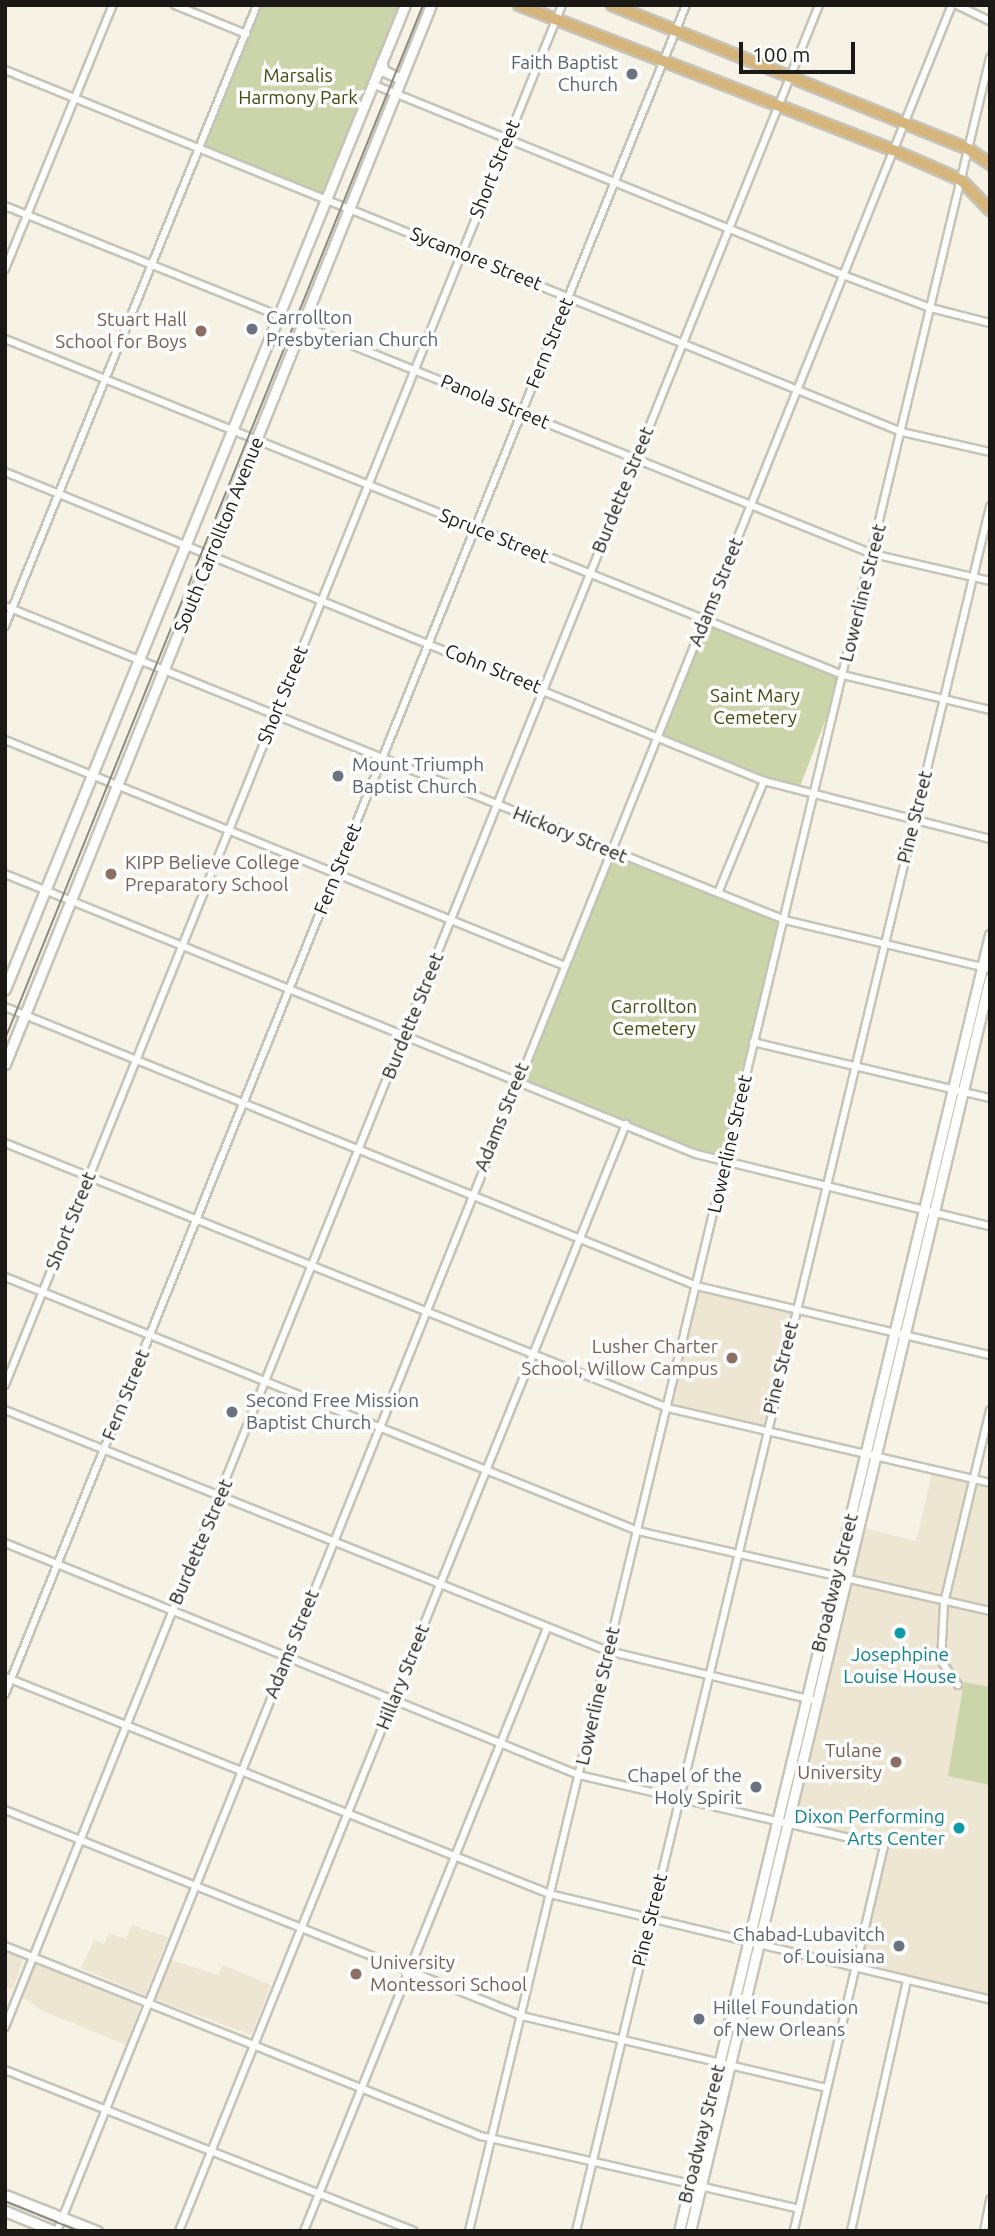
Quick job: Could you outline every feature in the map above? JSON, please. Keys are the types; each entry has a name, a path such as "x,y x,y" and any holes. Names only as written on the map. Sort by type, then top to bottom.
{"main road":[{"name":"South Carrollton Avenue","path":"5,989 405,5"},
{"name":"South Carrollton Avenue","path":"5,1064 432,5"},
{"path":"612,5 968,149 988,161"},
{"path":"527,6 777,108 893,150 961,180 990,210"},
{"path":"381,64 384,71 401,79"},
{"name":"Broadway Street","path":"679,2231 690,2181 724,2063 929,1211 986,968 990,935"},
{"name":"Broadway Street","path":"958,1090 990,978"},
{"name":"Broadway Street","path":"690,2231 724,2063"},
{"path":"5,2195 97,2231"},
{"path":"5,2211 55,2231"}],"street":[{"path":"5,269 113,5"},
{"path":"175,5 246,34"},
{"path":"5,626 9,608 59,493 257,5"},
{"name":"Short Street","path":"5,1385 562,5"},
{"name":"Fern Street","path":"5,1694 8,1678 58,1564 686,5"},
{"name":"Burdette Street","path":"5,2027 267,1382 819,5"},
{"path":"954,5 990,21"},
{"name":"Adams Street","path":"55,2231 107,2111 516,1080 612,851 893,150 954,5"},
{"name":"Lowerline Street","path":"469,2231 523,2016 753,1042 785,920 812,796 873,554 990,58"},
{"name":"Sycamore Street","path":"5,70 902,432 990,452"},
{"path":"372,84 615,180 843,275 931,308 990,323"},
{"name":"Panola Street","path":"5,206 873,554 990,581"},
{"name":"Spruce Street","path":"5,339 843,675 990,710"},
{"name":"Cohn Street","path":"5,472 658,735 764,781 812,796 990,839"},
{"name":"Pine Street","path":"576,2231 853,1065 990,506"},
{"name":"Hickory Street","path":"9,608 785,920 986,968"},
{"path":"5,740 565,966"},
{"path":"718,894 764,781"},
{"path":"5,874 725,1162 990,1226"},
{"path":"5,1007 697,1286 990,1355"},
{"path":"753,1042 990,1097"},
{"name":"Hillary Street","path":"179,2231 626,1124"},
{"path":"5,1143 533,1357 668,1408 990,1483"},
{"path":"5,1277 638,1531 944,1603 990,1611"},
{"path":"5,1410 608,1651 811,1700"},
{"path":"958,1685 941,1661 944,1603 990,1410"},
{"path":"5,1543 579,1775 884,1846 794,2231"},
{"path":"304,2231 547,1628"},
{"path":"8,1678 550,1894 990,2000"},
{"path":"5,1810 523,2016 827,2088"},
{"path":"5,1946 492,2138 690,2181 799,2209"},
{"path":"851,2231 907,1981"},
{"path":"5,2070 413,2231"},
{"path":"984,2231 990,2200"}],"shaded area":[{"name":"Lusher Charter School, Willow Campus","path":"697,1286 795,1309 767,1431 669,1408"},
{"name":"Tulane University","path":"933,1470 990,1483 990,2000 856,1969 884,1846 787,1823 859,1527 916,1541"},
{"path":"132,1925 168,1937 145,1995 81,1968 94,1940 104,1944 109,1933 126,1939"},
{"path":"5,1950 23,1959 13,1989 5,1986"},
{"path":"171,1960 218,1975 223,1965 271,1985 251,2035 154,1999"},
{"path":"39,1963 140,2006 126,2045 43,2011 22,1997 32,1966"}],"green space":[{"name":"Marsalis Harmony Park","path":"257,5 405,5 326,199 198,148"},
{"name":"Saint Mary Cemetery","path":"705,621 843,674 799,789 661,736"},
{"name":"Carrollton Cemetery","path":"612,851 785,920 725,1162 516,1081"},
{"path":"964,1682 990,1687 990,1785 948,1776"}],"tram line":[{"path":"5,1039 423,5"},
{"path":"5,2201 78,2231"}],"place":[{"name":"Faith Baptist Church","path":"632,74"},
{"name":"Carrollton Presbyterian Church","path":"252,329"},
{"name":"Stuart Hall School for Boys","path":"201,331"},
{"name":"Mount Triumph Baptist Church","path":"338,776"},
{"name":"KIPP Believe College Preparatory School","path":"111,874"},
{"name":"Lusher Charter School, Willow Campus","path":"732,1358"},
{"name":"Second Free Mission Baptist Church","path":"232,1412"},
{"name":"Josephpine Louise House","path":"900,1633"},
{"name":"Tulane University","path":"896,1762"},
{"name":"Chapel of the Holy Spirit","path":"756,1787"},
{"name":"Dixon Performing Arts Center","path":"959,1828"},
{"name":"Chabad-Lubavitch of Louisiana","path":"899,1946"},
{"name":"University Montessori School","path":"356,1974"},
{"name":"Hillel Foundation of New Orleans","path":"699,2019"}]}
